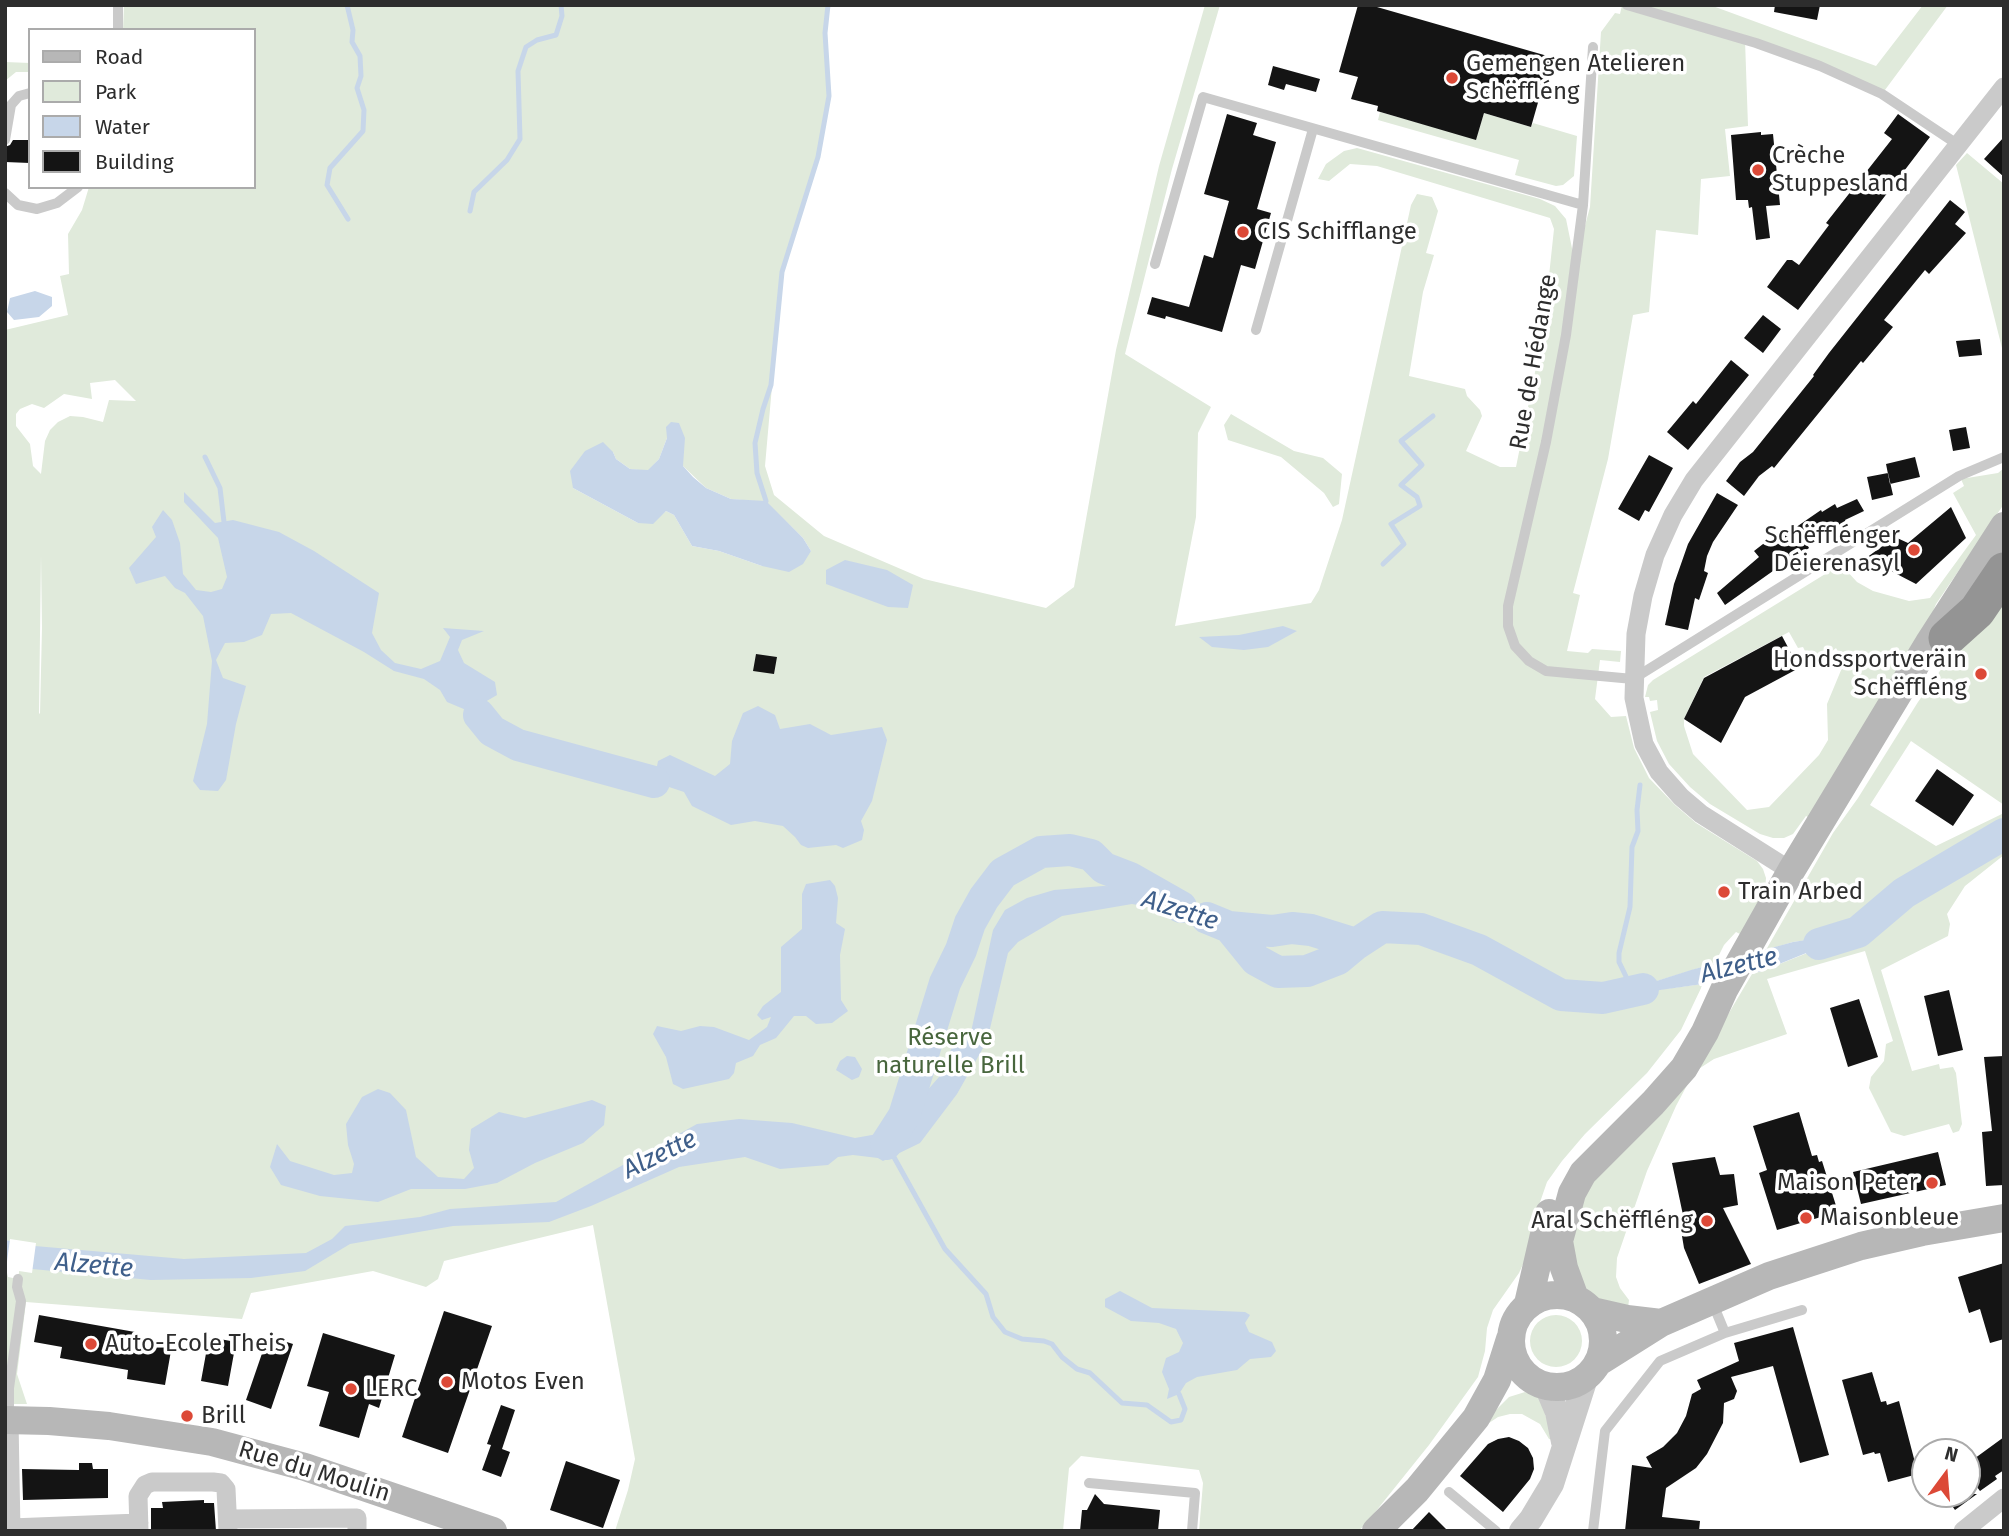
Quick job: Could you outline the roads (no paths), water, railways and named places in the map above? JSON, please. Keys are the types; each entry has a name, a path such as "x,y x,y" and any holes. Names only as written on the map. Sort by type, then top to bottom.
{"highway":[{"path":"1947,638 1977,611 2004,571"}],"main road":[{"path":"1592,1370 1603,1349 1600,1322 1584,1304 1564,1268 1559,1241 1572,1193 1583,1172 1653,1103 1684,1068 1705,1032 1724,989 1790,871 1930,641 2004,526"},
{"path":"1850,775 2004,556"},
{"path":"1376,1531 1417,1490 1476,1418 1497,1380 1513,1325 1528,1304 1550,1211 1572,1165 1593,1140 1644,1091 1724,989"},
{"path":"1476,1418 1507,1392 1540,1384 1560,1387 1574,1385 1661,1323 1769,1276 1861,1246 1922,1232 2004,1219"},
{"path":"1528,1304 1550,1295 1627,1319 1661,1323"},
{"path":"1510,1339 1516,1363 1540,1384"},
{"name":"Rue du Moulin","path":"7,1420 48,1420 109,1426 212,1442 305,1467 493,1531"}],"street":[{"path":"1790,871 1701,814 1681,797 1659,772 1644,744 1637,722 1633,679 1636,634 1643,596 1673,515 1694,480 2004,87"},
{"path":"1531,1527 1552,1483 1563,1445 1592,1370"},
{"path":"1540,1384 1557,1412 1563,1445"},
{"path":"7,1420 11,1529 139,1527 138,1496 141,1490 152,1482 214,1482 221,1483 226,1489 228,1525 357,1518 357,1531"},
{"path":"1963,1531 2004,1499"}],"lane":[{"path":"118,5 118,28"},
{"path":"1627,5 1820,66 1882,94 1958,144"},
{"name":"Rue de Hédange","path":"1592,47 1583,205 1566,335 1546,442 1508,606 1508,626 1515,646 1529,661 1546,671 1633,679"},
{"path":"5,140 10,106 19,96 28,94"},
{"path":"1155,264 1203,97 1583,205"},
{"path":"1256,330 1313,129"},
{"path":"5,193 18,205 37,209 57,203 75,189"},
{"path":"1633,679 1959,475 2004,457"},
{"path":"7,1420 21,1301 18,1279"},
{"path":"1711,1300 1725,1333"},
{"path":"1593,1531 1605,1431 1660,1361 1725,1333 1802,1310"},
{"path":"1089,1483 1195,1493 1192,1531"},
{"path":"1449,1492 1496,1531"}],"water":[{"path":"35,291 52,297 52,306 39,317 14,320 7,312 10,298"},
{"path":"671,422 679,423 685,438 683,466 693,477 706,488 731,499 766,501 803,538 811,551 803,564 789,572 719,551 692,546 674,515 666,511 653,524 638,523 573,488 570,471 585,451 603,442 616,459 630,469 648,470 659,459 667,438 666,427"},
{"path":"184,492 215,523 233,520 279,532 379,593 372,633 381,650 395,663 421,669 440,661 450,637 443,628 484,631 462,640 458,650 464,663 495,682 497,695 485,702 478,715 447,702 440,690 424,679 394,671 291,613 271,614 262,635 244,642 225,643 216,660 223,678 246,686 226,780 218,791 200,790 193,781 207,724 212,661 203,616 185,593 175,588 165,576 136,584 129,568 156,537 152,527 163,510 172,520 180,543 183,574 196,590 211,592 222,589 227,577 218,538 184,502"},
{"path":"845,560 887,570 913,585 908,608 888,607 826,584 826,570"},
{"path":"1283,626 1297,631 1268,647 1244,650 1212,647 1199,637 1239,635"},
{"path":"758,706 775,715 780,729 810,724 831,735 882,727 887,740 872,801 861,821 864,830 862,840 843,848 836,845 808,848 801,845 783,826 755,821 731,825 692,806 684,792 654,782 658,761 670,755 715,776 730,764 732,741 743,713"},
{"path":"830,880 835,886 838,898 836,923 845,929 840,955 841,1000 848,1011 832,1023 816,1024 806,1016 794,1016 776,1038 760,1045 753,1056 736,1063 734,1073 729,1079 683,1089 673,1084 666,1057 653,1034 657,1026 681,1031 700,1026 714,1027 749,1040 767,1027 771,1017 762,1020 757,1015 763,1006 781,992 781,947 802,929 802,894 806,884"},
{"path":"1130,887 1160,894 1193,909 1205,909 1248,929 1256,960 1225,932 1188,921 1171,911 1132,904 1062,916 1018,942 1008,953 987,1041 957,1094 920,1143 883,1161 853,1155 838,1157 828,1165 780,1169 745,1157 679,1167 549,1222 453,1226 350,1244 305,1271 251,1278 151,1280 5,1264 5,1240 35,1246 184,1259 306,1253 332,1239 345,1226 420,1217 450,1209 556,1202 697,1124 739,1119 792,1123 855,1138 883,1133 905,1116 939,1077 953,1045 971,1032 993,930 1005,910 1027,898 1054,890"},
{"path":"1858,932 1762,971 1703,984 1603,998 1793,942"},
{"path":"847,1056 855,1057 862,1069 859,1077 852,1080 836,1070 840,1061"},
{"path":"378,1089 390,1093 406,1110 416,1157 438,1177 464,1179 474,1168 469,1150 471,1129 499,1112 525,1118 592,1100 606,1106 604,1125 583,1143 535,1163 497,1183 465,1189 411,1189 378,1202 320,1196 281,1185 270,1167 277,1144 290,1161 334,1175 352,1173 354,1164 348,1145 346,1124 362,1097"},
{"path":"1120,1291 1152,1308 1245,1312 1250,1315 1245,1323 1249,1332 1272,1342 1276,1351 1271,1357 1250,1359 1237,1370 1197,1377 1186,1383 1179,1394 1167,1399 1169,1389 1162,1372 1166,1358 1179,1352 1183,1343 1176,1329 1159,1323 1131,1321 1105,1307 1105,1299"}],"waterway":[{"path":"347,5 353,30 352,42 360,56 361,76 357,88 364,110 363,131 330,168 327,185 348,219"},
{"path":"470,211 474,192 507,160 520,139 518,71 526,47 537,40 556,35 562,16 561,5"},
{"path":"766,501 757,473 755,443 771,385 782,272 818,157 829,96 825,33 828,5"},
{"path":"1383,564 1404,544 1391,524 1420,506 1417,497 1401,485 1422,465 1401,441 1433,416"},
{"path":"205,457 220,488 224,522"},
{"path":"479,715 492,731 518,745 654,782"},
{"path":"1633,991 1619,962 1619,953 1630,907 1632,847 1638,831 1640,785"},
{"name":"Alzette","path":"1819,944 1858,932 1904,893 2004,834"},
{"path":"886,1144 904,1116 945,983 970,923 1003,873 1041,852 1070,850 1091,855 1104,868 1130,878 1181,907"},
{"name":"Alzette","path":"1207,918 1229,927 1272,931 1292,928 1311,930 1356,944 1382,927 1421,929 1479,950 1561,995 1603,998 1643,989"},
{"path":"1230,928 1256,960 1278,972 1307,971 1338,959 1356,944"},
{"path":"890,1150 945,1249 986,1294 993,1317 1005,1332 1022,1339 1052,1344 1062,1357 1077,1369 1090,1373 1122,1403 1147,1405 1171,1422 1181,1420 1185,1409 1179,1394"}],"place":[{"name":"Gemengen Atelieren Schëffléng","path":"1452,78"},
{"name":"Crèche Stuppesland","path":"1758,170"},
{"name":"CIS Schifflange","path":"1243,232"},
{"name":"Schëfflénger Déierenasyl","path":"1914,550"},
{"name":"Hondssportveräin Schëffléng","path":"1981,674"},
{"name":"Train Arbed","path":"1724,892"},
{"name":"Maison Peter","path":"1932,1183"},
{"name":"Maisonbleue","path":"1806,1218"},
{"name":"Aral Schëffléng","path":"1707,1221"},
{"name":"Auto-Ecole Theis","path":"91,1344"},
{"name":"Motos Even","path":"447,1382"},
{"name":"LERC","path":"351,1389"},
{"name":"Brill","path":"187,1416"}],"park label":[{"name":"Réserve naturelle Brill","path":"950,1052"}]}
